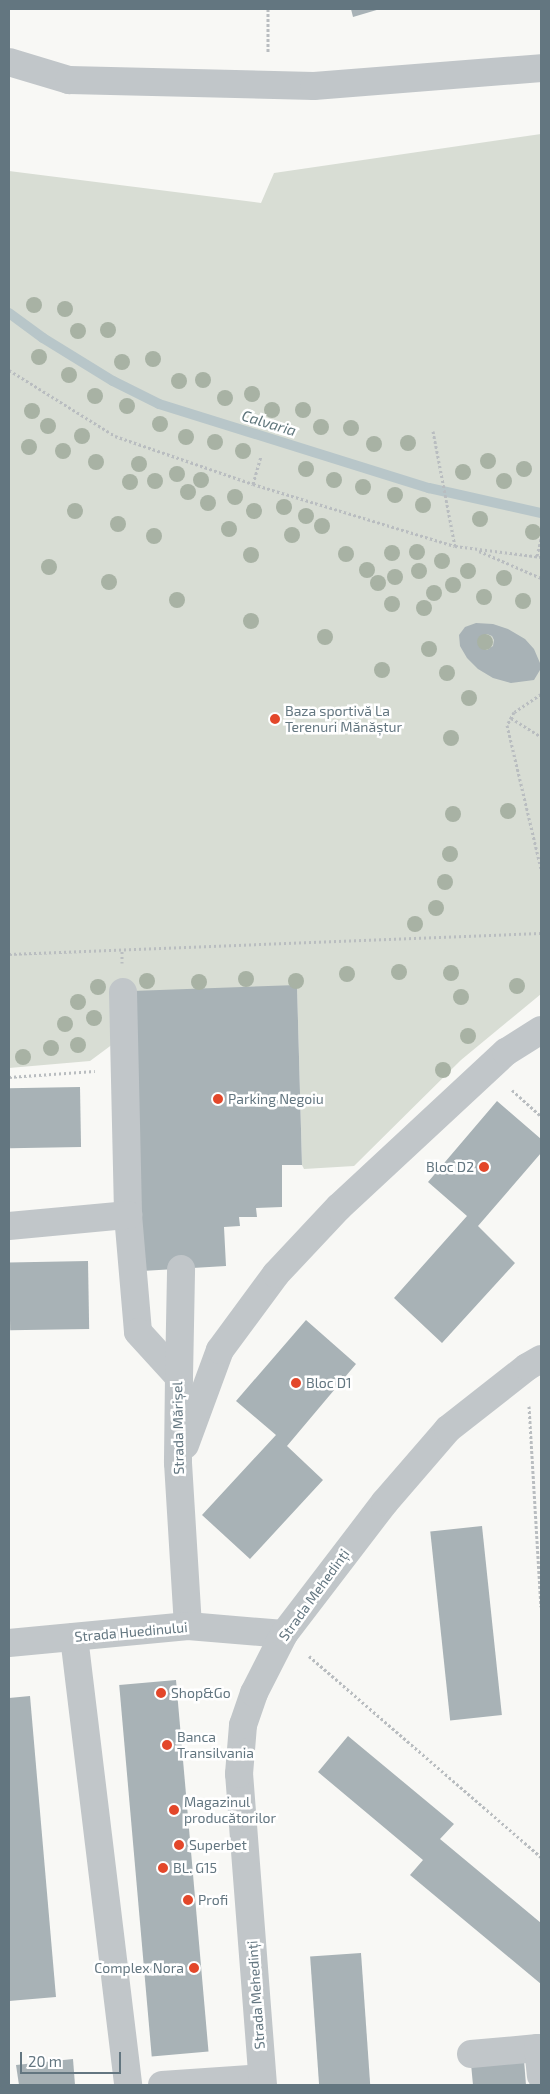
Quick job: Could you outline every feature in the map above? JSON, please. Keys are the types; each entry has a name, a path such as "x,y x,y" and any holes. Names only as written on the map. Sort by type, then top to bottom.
{"street":[{"path":"9,62 69,80 314,86 541,68"},
{"name":"Strada Mărișel","path":"123,992 123,1069 128,1215 138,1332 179,1377 178,1463 188,1626"},
{"path":"178,1463 220,1350 276,1274 423,1112 487,1069 506,1052 541,1030"},
{"path":"9,1226 128,1215"},
{"path":"179,1377 181,1269"},
{"name":"Strada Mehedinți","path":"262,2082 238,1774 243,1725 254,1693 284,1634 378,1510 448,1429 534,1363"},
{"name":"Strada Huedinului","path":"9,1643 188,1626 284,1634"},
{"path":"74,1637 128,2085"},
{"path":"471,2054 538,2048 541,2076"},
{"path":"162,2085 262,2082"}],"path":[{"path":"268,9 268,85"},
{"path":"9,370 115,436 253,484 455,546 539,557 541,538"},
{"path":"433,432 455,546"},
{"path":"253,484 261,456"},
{"path":"474,549 541,578"},
{"path":"541,694 514,712 507,725 541,868"},
{"path":"511,718 541,737"},
{"path":"9,954 541,934"},
{"path":"9,1077 123,1069"},
{"path":"487,1069 541,1116"},
{"path":"534,1363 541,1607"},
{"path":"284,1634 541,1857"}],"shaded area":[{"name":"Baza sportivă La Terenuri Mănăștur","path":"541,134 541,994 461,1060 354,1166 304,1169 302,1165 297,985 117,1041 90,1061 9,1068 9,171 261,203 274,173"}],"building":[{"path":"351,9 380,9 353,17"},
{"path":"476,623 493,624 508,629 525,639 534,649 540,663 540,670 534,680 511,683 493,678 478,669 467,658 460,646 459,635 465,627","holes":["487,634 492,636 494,640 493,646 487,650 480,647 478,640"]},
{"name":"Parking Negoiu","path":"297,985 302,1165 282,1165 282,1207 256,1208 257,1217 239,1217 240,1226 224,1227 226,1266 142,1271 132,991"},
{"path":"80,1087 81,1147 10,1148 9,1088"},
{"path":"497,1101 541,1139 541,1153 478,1226 515,1263 442,1343 394,1298 467,1216 428,1182"},
{"path":"88,1261 89,1329 10,1330 9,1262"},
{"path":"306,1320 356,1364 287,1446 323,1480 250,1559 202,1515 276,1435 236,1401"},
{"path":"482,1526 502,1715 450,1720 430,1531"},
{"name":"BL. G15","path":"176,1680 209,2052 152,2057 119,1685"},
{"path":"30,1696 56,1997 9,2001 9,1698"},
{"path":"348,1736 454,1824 440,1839 541,1923 541,1984 410,1875 423,1860 318,1772"},
{"path":"361,1953 370,2085 319,2085 310,1957"},
{"path":"73,2059 75,2085 19,2085 16,2065"},
{"path":"524,2060 526,2085 473,2085 471,2064"}],"waterway":[{"name":"Calvaria","path":"9,313 43,338 113,381 159,404 429,488 541,513"}],"place":[{"name":"Baza sportivă La Terenuri Mănăștur","path":"275,719"},
{"name":"Parking Negoiu","path":"218,1099"},
{"name":"Bloc D2","path":"484,1167"},
{"name":"Bloc D1","path":"296,1383"},
{"name":"Shop&Go","path":"161,1693"},
{"name":"Banca Transilvania","path":"167,1745"},
{"name":"Magazinul producătorilor","path":"174,1810"},
{"name":"Superbet","path":"179,1845"},
{"name":"BL. G15","path":"163,1868"},
{"name":"Profi","path":"188,1900"},
{"name":"Complex Nora","path":"194,1968"}]}
